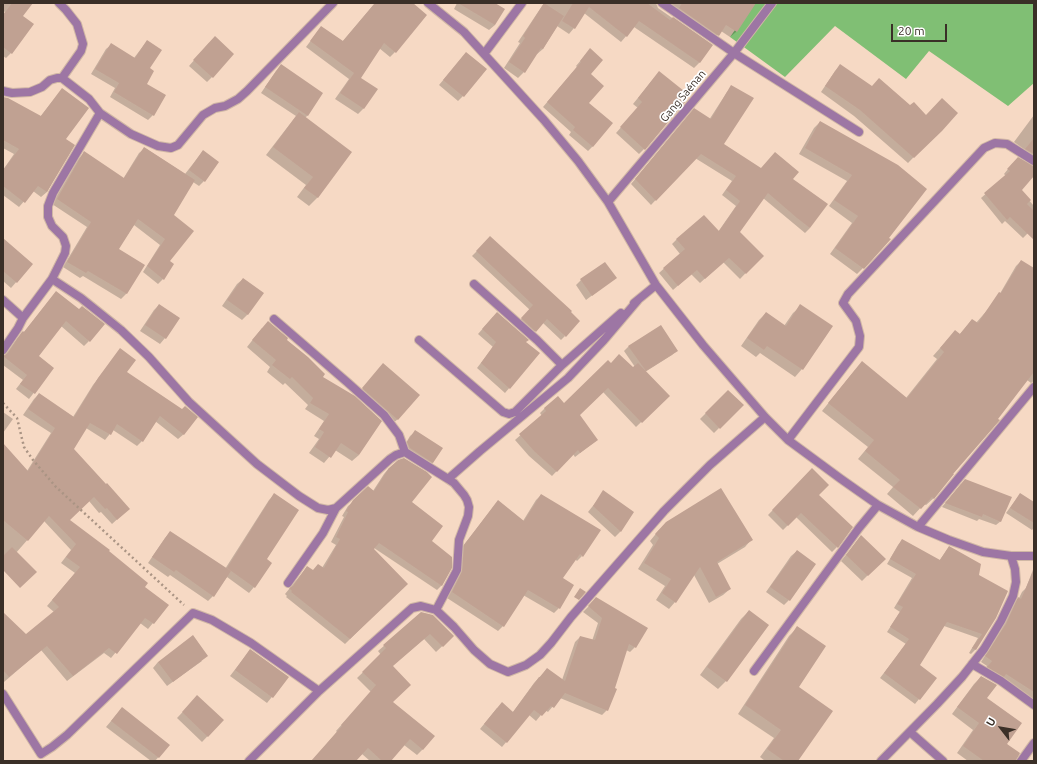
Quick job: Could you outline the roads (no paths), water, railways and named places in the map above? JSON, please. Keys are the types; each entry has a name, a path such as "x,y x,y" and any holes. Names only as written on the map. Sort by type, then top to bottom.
{"street":[{"path":"59,3 77,24 83,44 81,51 62,78"},
{"path":"3,91 12,93 30,92 42,87 50,80 62,78 89,99 100,113 132,134 158,146 171,148 178,145 203,115 215,108 224,106 238,99 247,91 333,3"},
{"path":"428,3 464,32 544,120 578,161 608,202 656,285 703,345 765,417 788,440 841,480 878,505 918,527 983,552 1011,556 1034,556"},
{"path":"484,54 522,3"},
{"path":"662,3 734,53 859,132"},
{"name":"Gang Saénan","path":"608,202 734,53 772,3"},
{"path":"3,350 23,318 52,279 65,253 66,246 63,237 52,226 48,217 48,206 53,194 100,113"},
{"path":"788,440 859,347 860,336 856,321 843,303 848,294 984,148 995,143 1007,144 1034,161"},
{"path":"52,279 81,298 121,330 149,357 189,402 257,464 298,496 318,508 328,510 336,508"},
{"path":"474,284 537,340 562,365"},
{"path":"419,340 503,412 509,414 515,412 562,365 656,285"},
{"path":"3,300 23,318"},
{"path":"448,479 568,378 604,340 638,300"},
{"path":"274,319 384,415 399,435 405,452 454,483 467,500 468,516 459,540 457,570 436,610"},
{"path":"918,527 1034,387"},
{"path":"249,761 319,691 412,608 421,606 436,610 454,627 474,650 490,664 508,672 526,665 540,655 551,643 571,617 664,511 710,465 765,417"},
{"path":"288,583 323,533 336,508 390,459 405,452"},
{"path":"754,671 878,505"},
{"path":"881,761 947,694 984,649 1001,621 1012,596 1016,582 1015,569 1011,556"},
{"path":"3,694 41,757 66,736 193,613 212,620 251,643 319,691"},
{"path":"972,664 1001,681 1034,705"},
{"path":"910,732 943,761"},
{"path":"1021,761 1034,743"}]}
